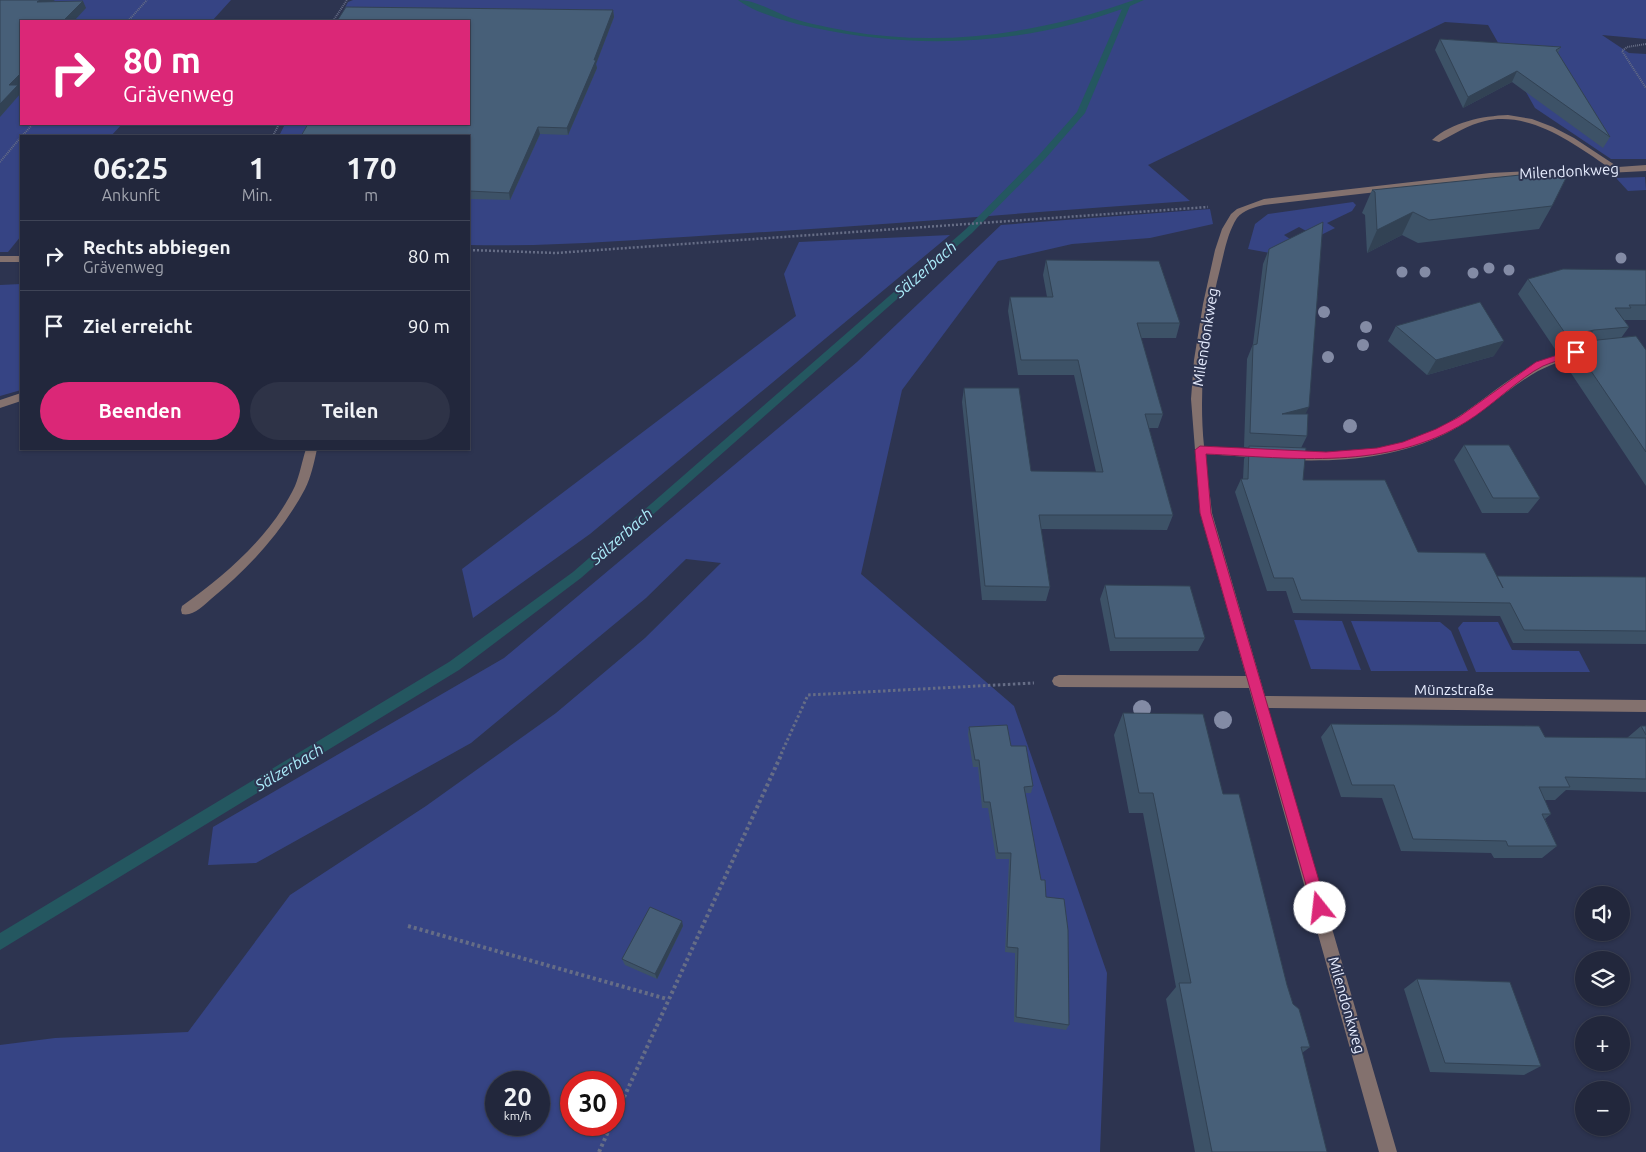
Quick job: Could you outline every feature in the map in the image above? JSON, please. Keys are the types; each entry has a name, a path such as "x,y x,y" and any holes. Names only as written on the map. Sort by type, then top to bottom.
{"street":[{"path":"1436,140 1452,130 1477,120 1492,117 1532,121 1565,134 1615,168"},
{"name":"Milendonkweg","path":"1388,1152 1206,513 1196,399 1201,341 1220,250 1229,224 1238,212 1252,205 1447,180 1549,171 1646,168"},
{"path":"0,259 20,259"},
{"path":"1200,450 1326,456 1377,451 1405,445 1458,423 1539,364 1562,356 1595,349"},
{"path":"0,404 20,397"},
{"path":"187,610 219,588 265,540 300,488 311,450"},
{"path":"1059,681 1255,682"},
{"name":"Münzstraße","path":"1261,702 1646,706"}],"path":[{"path":"129,20 147,0"},
{"path":"334,20 347,0"},
{"path":"1646,44 1622,49 1646,88"},
{"path":"24,135 32,125"},
{"path":"0,162 20,139"},
{"path":"470,250 556,253 922,228 1086,214 1252,205"},
{"path":"625,1094 808,695 1059,681"},
{"path":"408,926 506,952 667,999"},
{"path":"599,1152 606,1136"}],"shaded area":[{"path":"0,0 231,0 213,20 20,20 20,125 121,125 112,135 20,135 20,237 8,252 0,252"},
{"path":"353,0 1646,0 1646,39 1602,35 1629,53 1646,54 1646,159 1611,159 1535,108 1488,25 1445,22 1148,165 1190,201 622,241 530,245 470,245 470,135 280,135 284,125 470,125 470,20 339,20 348,2"},
{"path":"1645,177 1646,190 1628,191 1616,178"},
{"path":"1353,202 1356,205 1352,211 1327,223 1335,228 1317,237 1299,227 1284,235 1293,241 1270,253 1248,249 1255,224 1268,214"},
{"path":"1210,209 1213,224 1150,238 1072,244 998,261 902,390 861,574 1014,706 1107,973 1100,1152 0,1152 0,1045 55,1038 188,1032 290,895 426,806 556,713 645,638 721,563 686,559 646,598 471,743 256,863 208,865 213,827 504,658 857,362 1001,225"},
{"path":"950,235 590,534 473,618 462,569 796,316 784,274 799,242"},
{"path":"20,284 20,390 0,396 0,285"},
{"path":"1294,620 1342,621 1361,670 1311,669"},
{"path":"1351,621 1440,622 1451,631 1468,671 1371,671"},
{"path":"1463,622 1498,622 1512,650 1579,651 1590,672 1476,672 1458,628"}],"building":[{"path":"0,0 40,0 37,2 83,1 64,20 20,20 20,74 9,85 18,85 0,104"},
{"path":"346,7 613,10 594,60 596,60 567,128 538,127 509,193 470,191 470,135 302,135 307,125 470,125 470,20 338,20"},
{"path":"1440,39 1561,47 1556,50 1610,137 1517,71 1468,97"},
{"path":"1570,170 1552,206 1429,220 1413,212 1377,230 1375,192 1372,190"},
{"path":"1323,222 1309,407 1282,414 1308,414 1307,436 1250,433 1253,345 1257,344 1269,249"},
{"path":"1046,260 1159,261 1180,323 1137,323 1163,414 1145,414 1173,515 1039,515 1050,587 985,586 964,388 1019,388 1031,471 1103,472 1078,360 1021,360 1010,297 1053,297"},
{"path":"1563,269 1646,270 1646,305 1629,305 1631,308 1615,308 1629,327 1594,330 1567,336 1528,279"},
{"path":"1480,302 1504,341 1436,360 1396,326"},
{"path":"1636,336 1646,350 1646,452 1574,346 1598,340"},
{"path":"1464,445 1509,445 1540,498 1493,498"},
{"path":"1249,446 1306,448 1303,480 1385,480 1418,552 1485,553 1503,588 1497,576 1646,577 1646,631 1524,630 1510,603 1301,600 1293,578 1274,578 1241,479 1248,479"},
{"path":"1105,585 1190,586 1205,638 1115,638"},
{"path":"1123,713 1203,714 1223,794 1239,794 1287,985 1293,1004 1299,1009 1310,1047 1301,1047 1327,1152 1212,1152 1179,983 1191,983 1153,793 1139,793"},
{"path":"1331,724 1539,726 1545,737 1646,738 1646,779 1565,777 1570,787 1539,787 1551,814 1542,814 1557,846 1508,846 1506,841 1413,839 1394,785 1352,785"},
{"path":"1007,725 1011,746 1026,746 1033,786 1024,787 1041,880 1045,880 1046,897 1064,899 1068,930 1069,1025 1016,1017 1018,948 1007,947 1011,853 998,853 990,802 984,802 979,760 975,760 969,727"},
{"path":"1641,726 1646,726 1646,735"},
{"path":"650,907 682,921 655,974 622,959"},
{"path":"1417,979 1510,982 1541,1066 1445,1063"}],"waterway":[{"path":"741,0 797,22 847,33 890,39 932,40 975,39 1017,34 1059,26 1100,15 1127,5"},
{"path":"1127,5 1141,0"},
{"name":"Sälzerbach","path":"0,942 454,666 577,575 969,231 1042,157 1081,113 1127,5"}],"route":[{"path":"1320,908 1206,513 1200,450 1294,456 1326,456 1377,451 1405,445 1452,426 1539,364 1576,352"}]}
